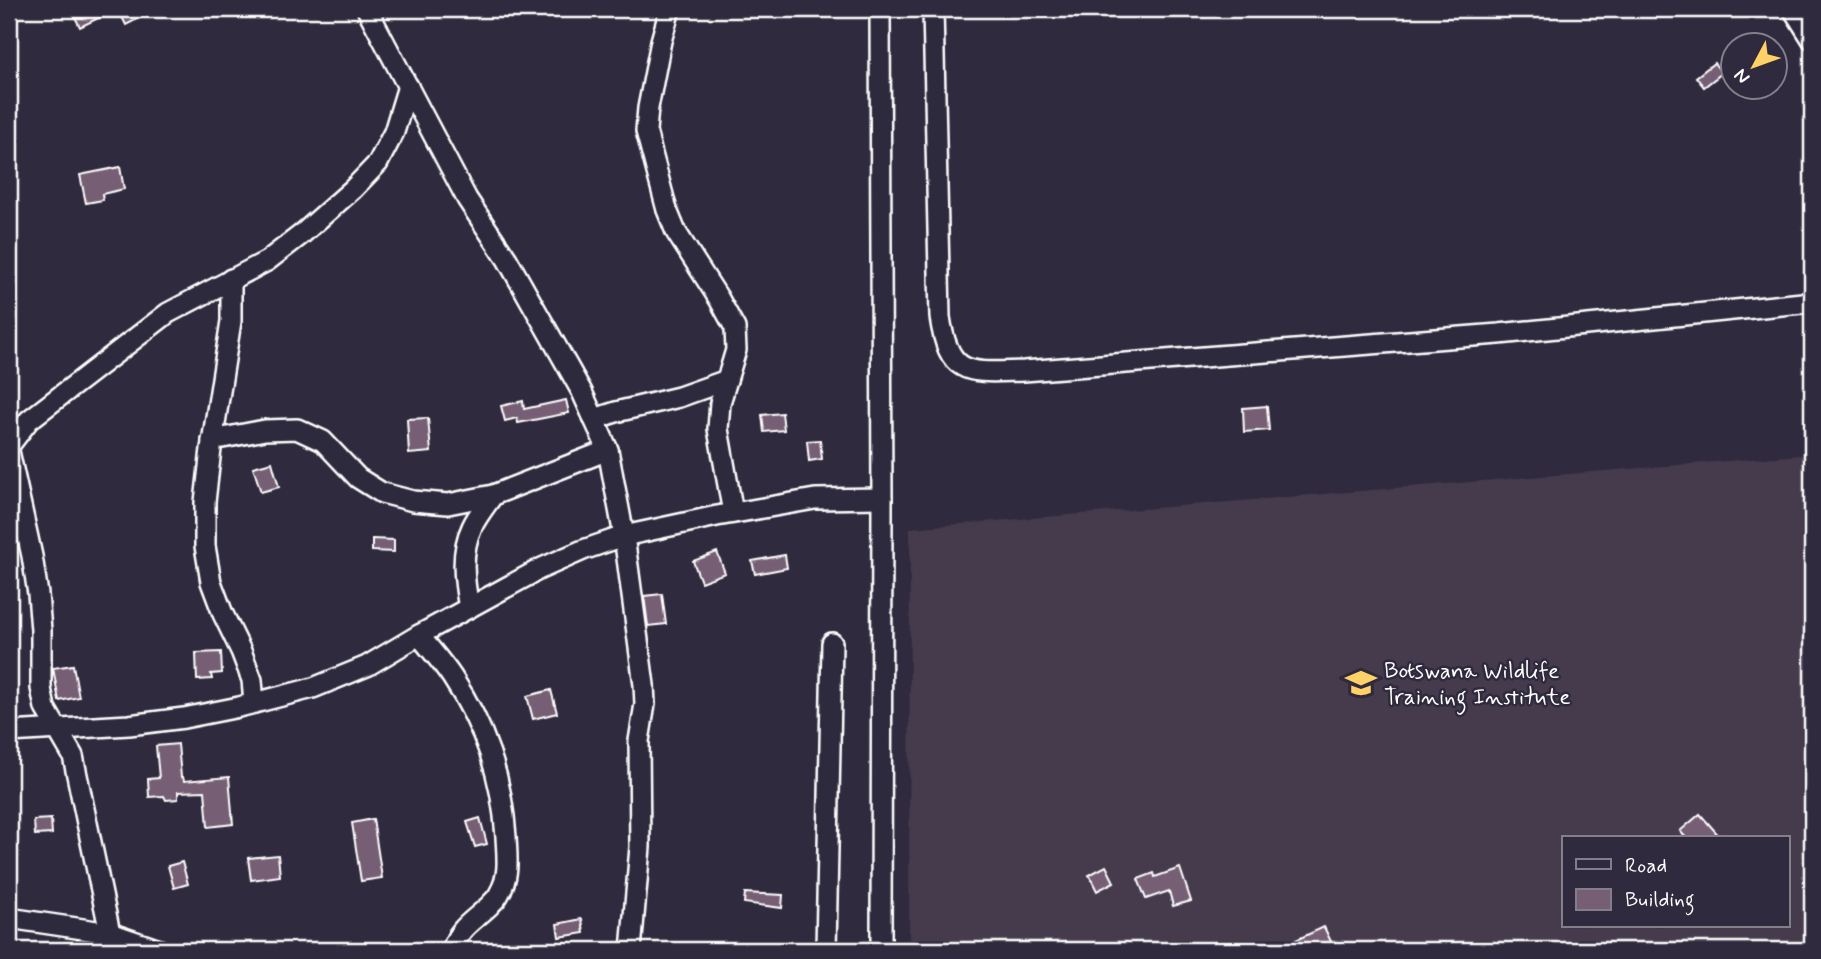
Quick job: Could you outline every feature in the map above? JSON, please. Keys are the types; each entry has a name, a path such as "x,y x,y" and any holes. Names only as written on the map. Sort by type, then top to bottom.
{"street":[{"path":"367,9 467,200 507,259 582,392 608,450 624,536 645,704 639,741 640,847 631,950"},
{"path":"670,9 658,54 646,131 667,210 676,232 735,328 736,350 720,403 718,429 733,513"},
{"path":"880,9 881,950"},
{"path":"933,9 940,317 943,339 951,355 964,369 977,372 1024,371 1499,334 1812,302"},
{"path":"1793,9 1812,38"},
{"path":"110,933 73,756 45,708 41,688 38,594 9,448 29,420 168,313 267,261 353,189 378,163 394,132 408,86"},
{"path":"231,279 231,321 205,502 205,546 211,582 252,680 254,703"},
{"path":"594,419 679,397 727,380"},
{"path":"212,440 265,430 298,429 323,441 358,478 382,493 412,501 448,504 494,495 608,450"},
{"path":"469,608 464,548 472,525 494,495"},
{"path":"9,732 184,718 313,688 367,666 540,569 624,536 815,499 882,498"},
{"path":"419,635 452,677 485,738 496,770 504,810 508,872 499,896 463,928 456,937 452,950"},
{"path":"826,950 832,643"},
{"path":"9,918 110,933 160,950"}],"shaded area":[{"name":"Botswana Wildlife Training Institute","path":"1812,454 1812,950 909,950 910,528"}],"building":[{"path":"71,9 117,9 80,27"},
{"path":"128,9 157,9 126,25 120,13"},
{"path":"1714,63 1720,70 1720,75 1704,87 1696,77"},
{"path":"120,167 124,189 102,194 103,200 86,203 80,175"},
{"path":"566,400 569,413 518,423 517,418 505,421 501,406 523,401 524,409"},
{"path":"1267,406 1269,430 1244,432 1243,408"},
{"path":"782,413 784,430 764,432 762,415"},
{"path":"428,418 431,452 409,454 407,419"},
{"path":"820,440 822,459 809,461 807,441"},
{"path":"272,462 279,487 261,492 253,467"},
{"path":"372,539 394,540 394,552 372,551"},
{"path":"717,552 725,573 701,582 693,561"},
{"path":"785,555 787,568 755,574 752,561"},
{"path":"662,594 666,624 648,626 644,596"},
{"path":"221,652 222,673 211,674 212,679 197,680 196,653"},
{"path":"73,665 79,697 59,701 53,668"},
{"path":"551,690 557,713 533,719 527,696"},
{"path":"178,744 181,777 184,781 229,777 233,824 208,827 205,791 178,792 178,799 149,797 148,779 159,778 156,746"},
{"path":"1700,814 1719,836 1684,836 1680,831"},
{"path":"480,818 487,844 475,847 467,822"},
{"path":"51,819 52,834 35,835 34,820"},
{"path":"373,819 382,878 361,881 352,823"},
{"path":"278,855 280,876 251,880 248,858"},
{"path":"182,862 188,884 174,888 168,866"},
{"path":"1106,866 1114,882 1097,891 1089,875"},
{"path":"1180,868 1191,901 1173,906 1169,891 1146,899 1138,879 1154,873 1155,877"},
{"path":"745,893 783,895 782,908 744,903"},
{"path":"582,919 584,933 559,937 557,924"},
{"path":"1324,927 1335,950 1301,950 1296,940"}],"place":[{"name":"Botswana Wildlife Training Institute","path":"1361,683"}]}
